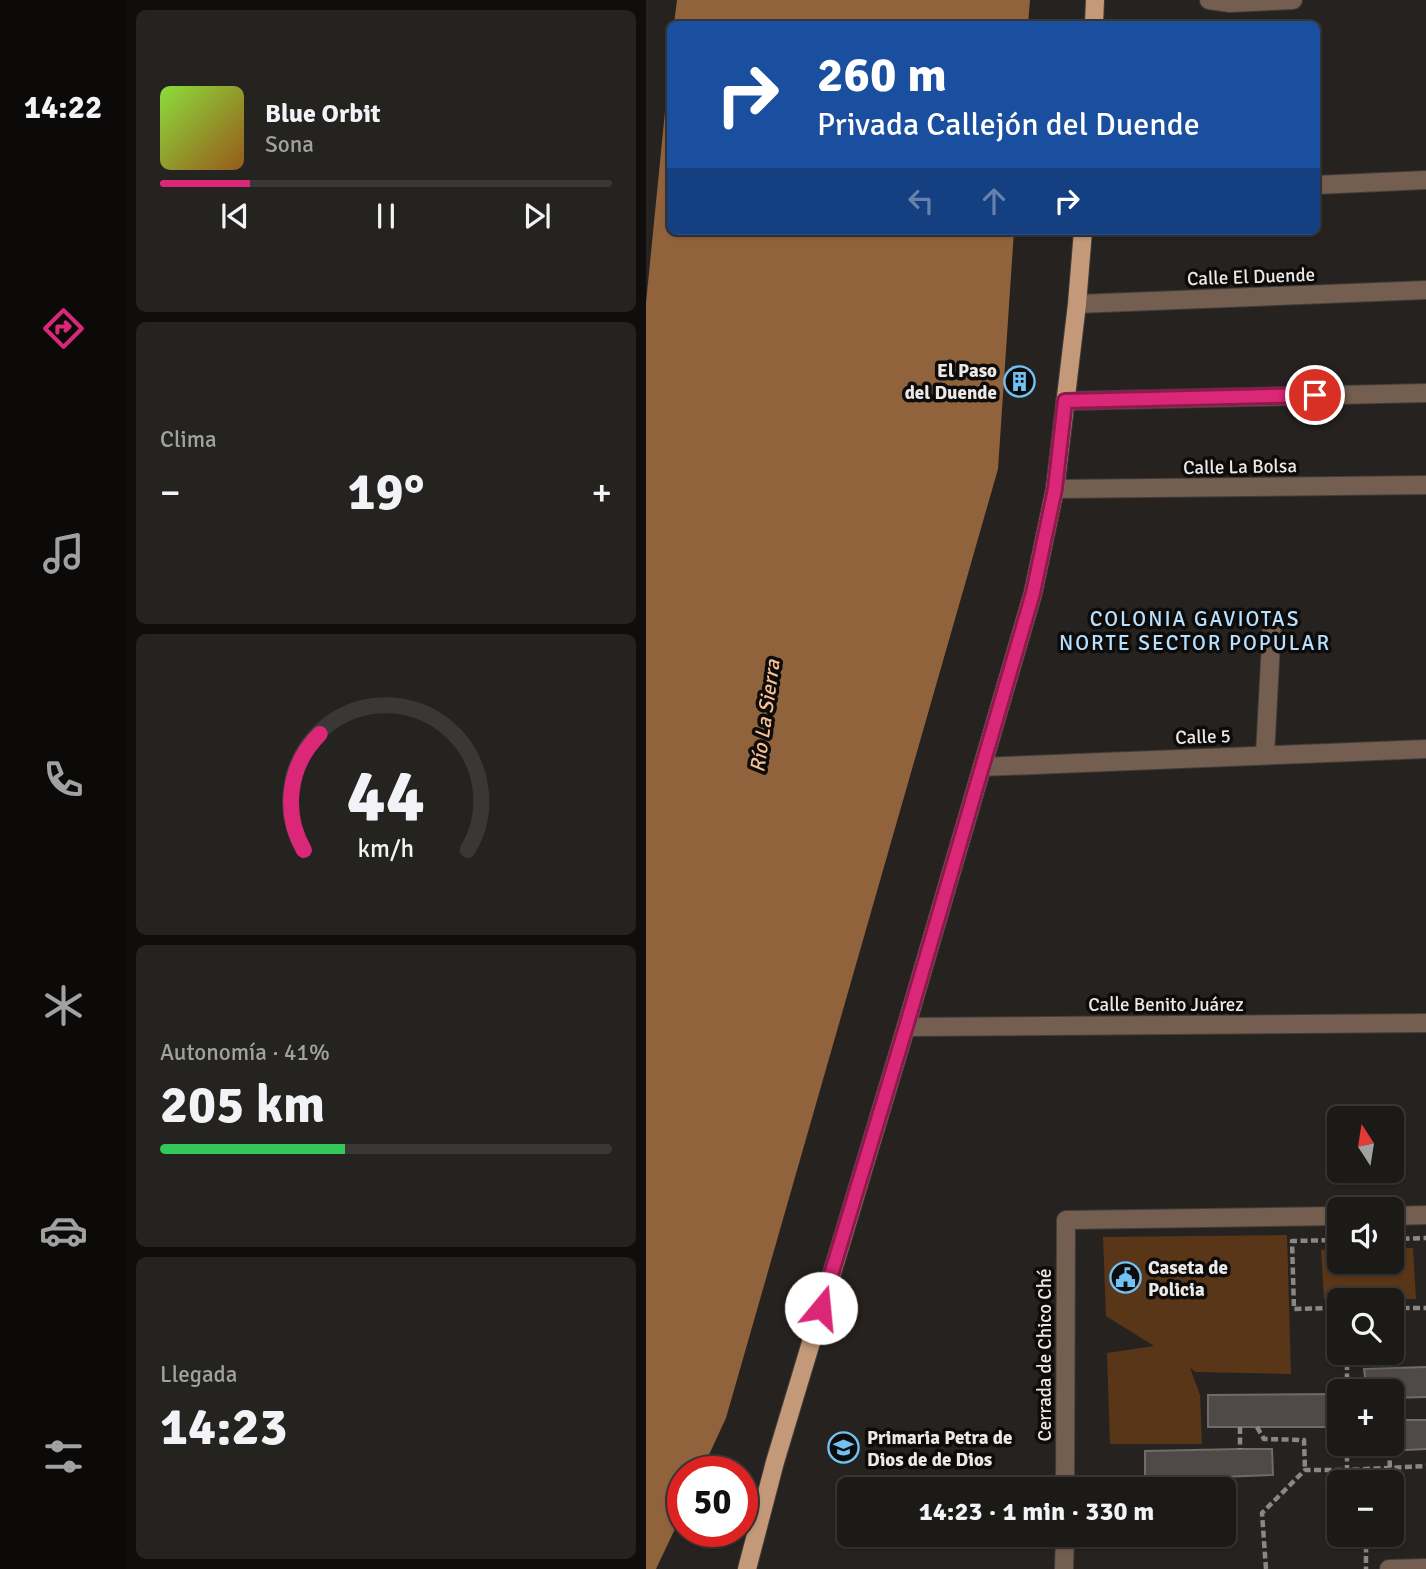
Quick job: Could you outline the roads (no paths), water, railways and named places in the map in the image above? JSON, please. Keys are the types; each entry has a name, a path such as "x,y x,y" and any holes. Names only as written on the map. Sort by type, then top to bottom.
{"main road":[{"path":"1094,21 1095,0"},
{"path":"747,1569 775,1462 1033,593 1055,489 1083,235"}],"street":[{"path":"1209,0 1230,3 1293,0"},
{"path":"1320,185 1426,180"},
{"name":"Calle El Duende","path":"1077,304 1426,290"},
{"path":"1065,401 1426,393"},
{"name":"Calle La Bolsa","path":"1055,489 1426,485"},
{"path":"1265,755 1272,624"},
{"name":"Calle 5","path":"982,766 1426,749"},
{"name":"Calle Benito Juárez","path":"906,1027 1426,1023"},
{"path":"1404,1216 1426,1215"},
{"name":"Cerrada de Chico Ché","path":"1065,1477 1066,1220 1327,1216"},
{"path":"1064,1569 1065,1547"},
{"path":"1389,1569 1426,1568"}],"water":[{"path":"677,0 1030,0 1028,21 674,21"},
{"name":"Río La Sierra","path":"667,91 667,235 1014,235 998,469 726,1418 708,1456 667,1456 667,1546 656,1569 646,1569 646,303"}],"place":[{"name":"El Paso del Duende","path":"1020,381"},
{"name":"Caseta de Policia","path":"1125,1278"},
{"name":"Primaria Petra de Dios de de Dios","path":"844,1448"}],"district":[{"name":"COLONIA GAVIOTAS NORTE SECTOR POPULAR","path":"1195,631"}]}
